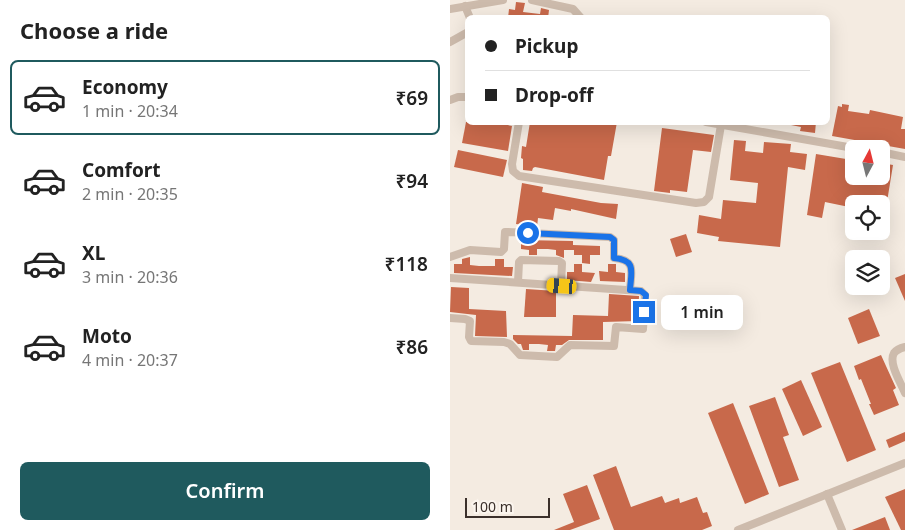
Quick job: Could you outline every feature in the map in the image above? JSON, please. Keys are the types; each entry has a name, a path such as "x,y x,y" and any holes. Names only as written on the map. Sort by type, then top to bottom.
{"street":[{"path":"450,9 503,0"},
{"path":"532,0 573,9 580,15"},
{"path":"465,6 469,15"},
{"path":"450,42 465,34"},
{"path":"450,100 465,96"},
{"path":"518,125 512,164 513,170 520,176 696,203 704,202 710,197 721,125 845,146"},
{"path":"890,154 905,156"},
{"path":"450,257 470,250 501,252 504,249 505,232 610,237 614,240 614,258 624,259 630,264 630,290"},
{"path":"518,282 519,262 521,260 559,261 563,266 562,286"},
{"path":"450,278 630,290 641,291 646,295 644,329 616,327 614,346 570,345 557,357 520,355 510,344 504,342 472,341 469,337 470,321 450,318"},
{"path":"905,347 896,350 893,355 893,363 905,393"},
{"path":"738,530 905,463"},
{"path":"827,494 842,530"}],"building":[{"path":"516,2 525,3 523,12 540,14 541,8 549,10 548,15 508,15 509,9 515,10"},
{"path":"842,104 849,105 848,111 869,114 870,110 903,117 901,129 905,129 905,149 890,146 890,140 854,140 832,136 838,106 842,107"},
{"path":"465,125 512,126 508,151 462,143"},
{"path":"530,125 616,125 611,156 608,156 604,180 535,167 532,171 523,170 522,146 526,147"},
{"path":"791,125 816,125 815,133 800,131 801,127"},
{"path":"662,128 714,135 711,152 693,150 687,192 670,190 670,193 654,191"},
{"path":"734,140 746,141 745,151 763,153 764,142 791,144 790,152 807,154 805,170 788,167 780,247 718,241 719,237 697,233 699,215 721,219 723,200 756,203 758,183 730,180"},
{"path":"458,150 507,160 503,177 454,167"},
{"path":"816,154 845,159 845,185 890,185 888,195 845,195 845,206 825,202 822,218 807,215"},
{"path":"890,164 893,165 890,183"},
{"path":"522,183 543,187 542,192 601,203 618,204 616,219 571,209 571,211 555,208 553,220 538,218 537,227 516,224"},
{"path":"686,234 692,252 676,257 670,239"},
{"path":"521,240 573,241 573,245 600,246 600,255 590,255 590,264 582,263 582,255 574,255 574,250 564,250 564,258 556,255 556,250 548,249 537,249 537,255 529,255 529,250 521,249"},
{"path":"470,257 470,265 479,266 495,266 495,259 504,259 504,267 513,267 512,276 454,273 454,264 462,264 462,259"},
{"path":"574,264 582,264 582,272 595,273 591,282 567,280 567,272 574,272"},
{"path":"608,264 616,264 616,272 625,273 625,282 600,281 599,271 608,272"},
{"path":"905,274 905,301 895,278"},
{"path":"451,287 469,288 469,309 506,311 507,337 475,336 476,315 450,312"},
{"path":"526,289 556,291 556,317 524,317"},
{"path":"609,294 639,296 638,321 603,322 603,340 569,340 562,345 556,345 555,351 547,351 548,345 539,344 529,344 529,350 523,350 521,344 518,344 513,339 513,335 572,336 573,315 608,316"},
{"path":"869,309 880,336 858,344 848,318"},
{"path":"881,355 896,388 893,390 899,405 874,415 861,379 859,380 854,366"},
{"path":"840,362 876,450 847,462 811,373"},
{"path":"801,380 822,427 803,436 782,389"},
{"path":"775,397 789,435 783,437 799,480 779,487 749,406"},
{"path":"733,403 769,494 745,504 708,413"},
{"path":"905,432 905,441 889,448 886,440"},
{"path":"616,466 631,507 662,496 665,503 679,498 680,503 697,497 703,513 707,512 712,526 702,530 614,530 593,475"},
{"path":"587,485 600,519 570,530 554,530 574,522 563,494"},
{"path":"905,489 905,530 901,530 885,497"},
{"path":"885,517 890,530 852,530"}],"route":[{"path":"528,233 610,237 614,240 614,258 624,259 630,264 630,290 641,291 646,295 644,312"}]}
